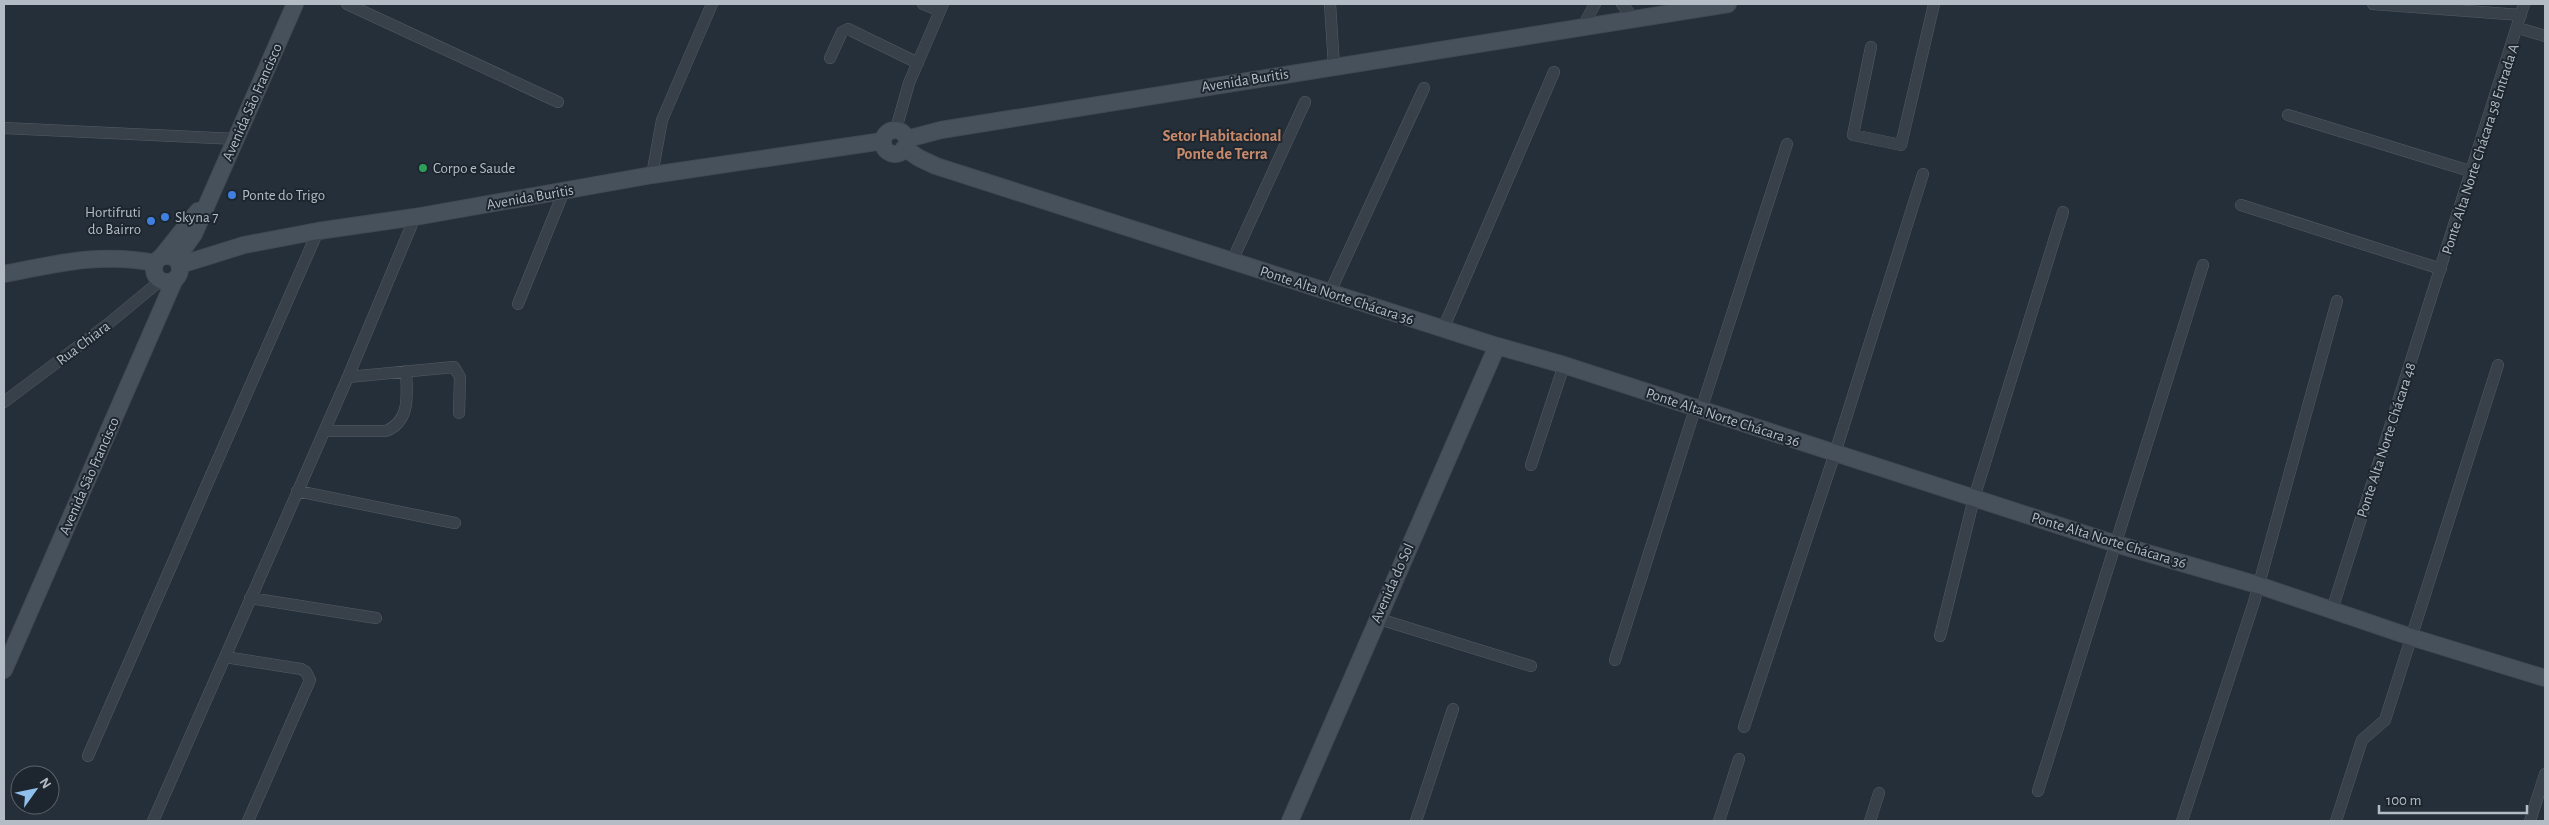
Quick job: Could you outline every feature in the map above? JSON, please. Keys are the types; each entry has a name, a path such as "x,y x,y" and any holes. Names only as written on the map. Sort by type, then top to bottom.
{"street":[{"name":"Avenida São Francisco","path":"4,670 167,281 179,274 168,261 194,234 296,4"},
{"path":"347,4 558,102"},
{"path":"652,175 662,120 712,4"},
{"path":"902,139 909,83 942,7 923,4"},
{"path":"1330,4 1334,66"},
{"path":"1583,26 1595,4"},
{"path":"1622,4 1634,19"},
{"name":"Avenida Buritis","path":"4,274 86,258 168,261 318,231 415,217 652,175 883,141 884,149 890,154 898,153 902,139 941,130 1634,19 1692,7 1728,4"},
{"path":"1871,48 1853,135 1901,145 1934,4"},
{"path":"2373,4 2523,9 2518,28 2545,36"},
{"name":"Ponte Alta Norte Chácara 58 Entrada A","path":"2441,269 2518,28"},
{"path":"830,58 842,32 848,29 918,63"},
{"path":"1443,329 1554,72"},
{"path":"1330,292 1424,88"},
{"path":"1232,261 1305,102"},
{"path":"2288,115 2473,172"},
{"path":"4,128 237,139"},
{"name":"Ponte Alta Norte Chácara 36","path":"902,139 936,166 1443,329 1564,365 2116,544 2258,585 2411,637 2545,678"},
{"path":"1615,660 1786,144"},
{"path":"1744,727 1835,453 1923,174"},
{"path":"518,304 564,191"},
{"path":"2241,205 2441,269"},
{"path":"1940,636 1974,498 2063,212"},
{"path":"153,821 348,377 415,217"},
{"path":"88,756 318,231"},
{"path":"167,281 154,273 168,261"},
{"path":"2038,791 2203,265"},
{"name":"Ponte Alta Norte Chácara 48","path":"2332,610 2441,269"},
{"name":"Rua Chiara","path":"4,402 167,281"},
{"path":"2182,821 2258,585 2337,301"},
{"name":"Avenida do Sol","path":"1290,821 1376,618 1497,346"},
{"path":"1531,465 1564,365"},
{"path":"2336,821 2362,740 2385,720 2498,365"},
{"path":"348,377 454,367 460,377 459,413"},
{"path":"324,431 386,431 396,427 402,419 407,402 406,371"},
{"path":"297,491 455,523"},
{"path":"250,598 376,618"},
{"path":"1376,618 1531,666"},
{"path":"225,657 301,669 306,672 310,680 248,821"},
{"path":"1416,821 1453,709"},
{"path":"1719,821 1739,759"},
{"path":"2530,821 2545,774"},
{"path":"1870,821 1879,793"}],"place":[{"name":"Corpo e Saude","path":"423,168"},
{"name":"Ponte do Trigo","path":"232,195"},
{"name":"Skyna 7","path":"165,217"},
{"name":"Hortifruti do Bairro","path":"151,221"}],"district":[{"name":"Setor Habitacional Ponte de Terra","path":"1222,144"}]}
